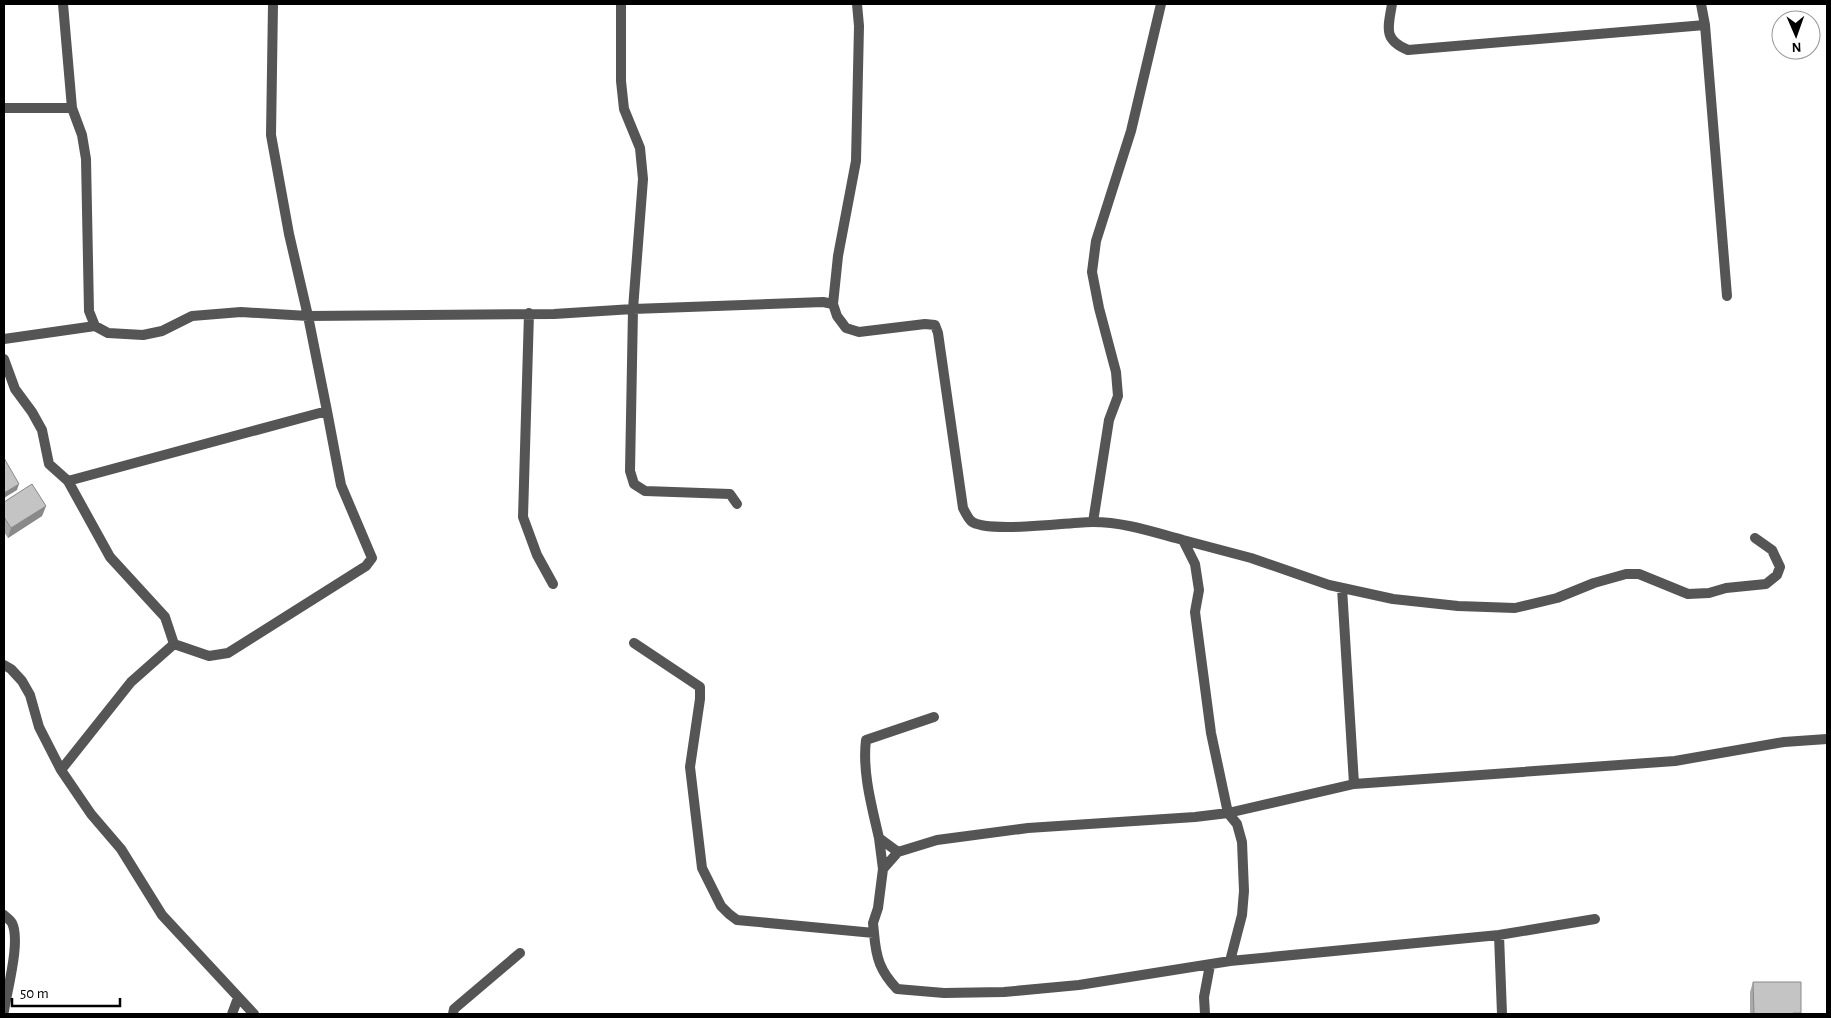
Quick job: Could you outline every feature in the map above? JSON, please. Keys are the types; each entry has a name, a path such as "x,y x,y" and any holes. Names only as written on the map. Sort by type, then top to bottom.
{"street":[{"path":"63,4 72,108 82,135 86,159 89,311 95,326"},
{"path":"174,644 209,656 228,653 366,566 372,558 341,485 308,316 296,272 271,135 273,4"},
{"path":"621,4 621,81 624,109 640,148 643,179 633,309 630,471 634,484 645,491 730,494 737,504"},
{"path":"857,4 859,26 856,161 838,256 834,304 837,316 846,328 859,332 926,324 935,325 938,333 963,508 971,521 985,526 1051,526 1093,522 1132,526 1251,558 1342,588 1393,599 1458,606 1515,608 1557,598 1594,583 1626,574 1639,574 1688,594 1709,593 1726,588 1766,584 1777,575 1780,567 1772,550 1755,538"},
{"path":"1093,522 1109,420 1118,396 1116,372 1099,308 1092,272 1096,241 1131,131 1162,4"},
{"path":"1392,4 1389,24 1390,38 1395,45 1408,50 1705,25"},
{"path":"1701,4 1705,25 1727,296"},
{"path":"4,108 72,108"},
{"path":"4,339 95,326 108,333 143,334 162,331 192,316 241,312 308,316 554,314 633,309 834,304"},
{"path":"530,313 523,517 536,555 553,584"},
{"path":"4,359 15,389 32,412 42,430 49,464 68,481 110,557 165,617 174,644"},
{"path":"68,481 327,411"},
{"path":"1183,540 1195,564 1199,590 1195,612 1210,723 1228,813 1237,824 1242,842 1244,890 1242,915 1230,961"},
{"path":"1342,588 1354,784"},
{"path":"634,643 700,687 690,767 702,868 721,906 736,920 874,934"},
{"path":"61,770 131,682 174,644"},
{"path":"4,664 22,681 30,695 39,727 61,770 91,814 121,849 162,915 254,1014"},
{"path":"934,717 866,740 865,750 869,793 884,869 878,908 873,923 876,955 884,976 897,989 944,993 1004,992 1079,984 1230,961 1499,935 1595,919"},
{"path":"884,869 898,852 937,840 993,832 1196,818 1228,813 1354,784 1675,760 1784,742 1827,739"},
{"path":"879,838 898,852"},
{"path":"4,915 12,923 15,938 14,960 4,1011 12,1014"},
{"path":"1499,935 1502,1014"},
{"path":"453,1014 454,1009 520,953"},
{"path":"1205,1014 1204,997 1210,965"},
{"path":"232,1014 238,998"}],"building":[{"path":"4,458 19,484 4,493"},
{"path":"32,484 46,506 11,528 4,517 4,502"},
{"path":"1753,982 1801,982 1801,1013 1754,1014"}]}
